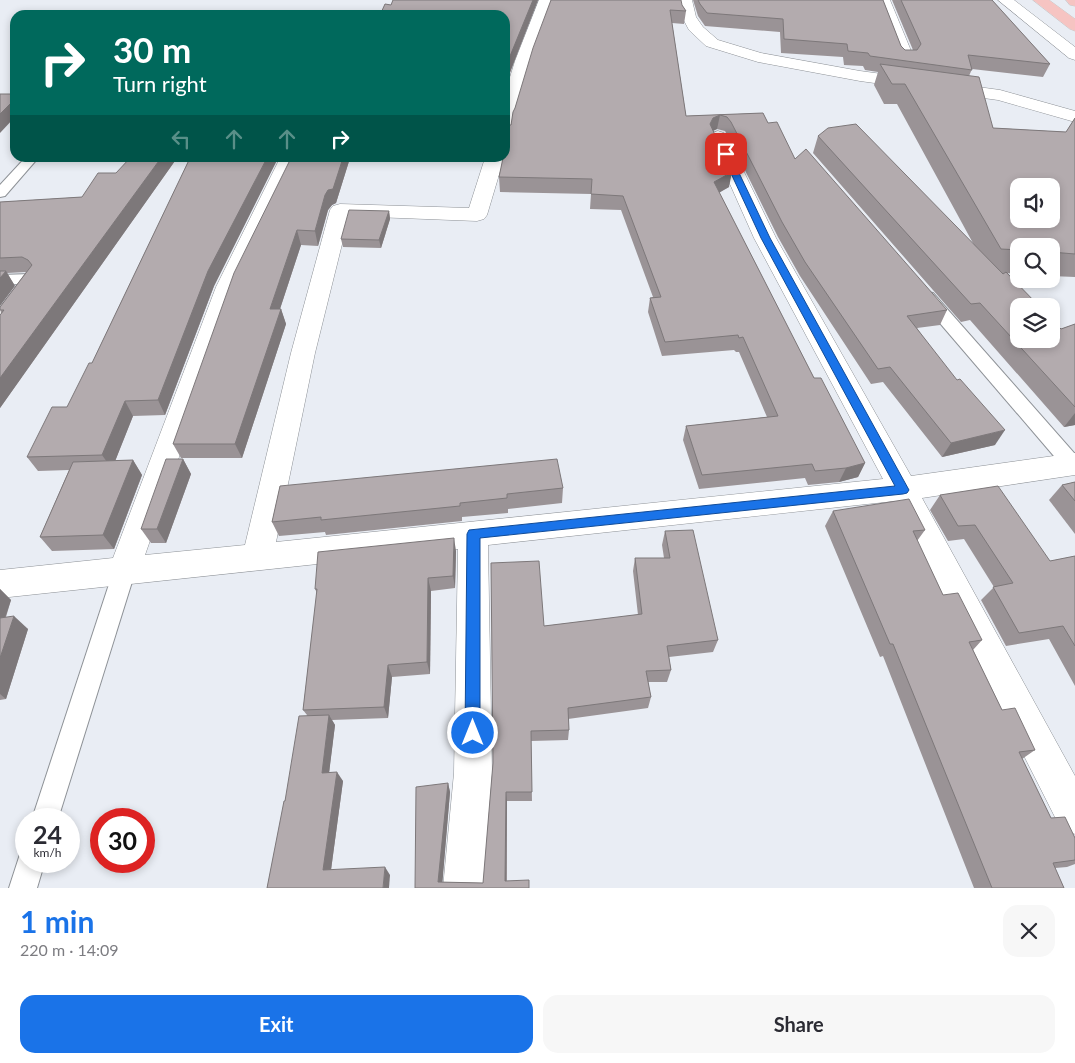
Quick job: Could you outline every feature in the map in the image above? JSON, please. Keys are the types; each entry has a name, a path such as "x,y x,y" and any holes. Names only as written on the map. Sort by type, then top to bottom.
{"highway":[{"path":"1040,0 1075,26"}],"street":[{"path":"510,104 523,61 546,0"},
{"path":"685,0 689,16 697,30 712,43 749,54 860,76 1000,95 1075,116"},
{"path":"883,0 906,58"},
{"path":"1006,0 1075,54"},
{"path":"718,137 765,238 903,490 1075,815"},
{"path":"125,569 227,287 287,162"},
{"path":"258,556 303,353 340,210 477,215 493,162"},
{"path":"0,584 125,569 903,490 1074,464"},
{"path":"463,888 473,773 473,534"}],"lane":[{"path":"0,193 28,162"},
{"path":"0,280 31,279 0,320"},
{"path":"917,285 1074,464"},
{"path":"49,808 125,569"},
{"path":"23,888 27,873"}],"building":[{"path":"393,0 533,0 510,56 510,10 382,10 385,4 391,5"},
{"path":"551,0 681,0 686,11 670,10 686,116 763,113 768,123 777,122 795,159 806,149 947,310 907,316 957,380 960,379 1005,430 951,443 890,367 878,369 805,262 782,222 731,122 727,117 720,115 713,118 710,124 732,172 714,182 814,378 821,378 865,463 846,468 815,471 812,464 702,475 686,426 778,416 743,337 739,338 738,335 665,342 650,298 661,297 623,196 591,194 592,179 499,177 502,162 510,162 510,125 533,48"},
{"path":"698,0 883,0 901,46 905,50 917,50 921,44 901,0 992,0 1050,64 968,55 972,70 870,56 868,53 848,51 847,44 784,39 783,19 707,13"},
{"path":"880,64 979,77 993,128 1066,132 1075,118 1075,254 1060,253 1060,238 1010,238 1010,250 1001,249 905,84 892,84"},
{"path":"0,94 10,94 10,104 0,114"},
{"path":"856,124 1003,274 1006,272 1010,276 1010,288 1022,288 1031,298 1010,298 1010,336 980,303 971,304 818,136 828,128"},
{"path":"126,162 158,162 0,378 0,315 4,310 0,310 0,307 32,265 22,257 0,258 0,202 82,197 98,173 116,173"},
{"path":"188,162 265,162 208,271 158,400 125,401 102,455 27,457 52,407 67,407 89,363 92,363"},
{"path":"289,162 342,162 333,189 328,190 325,195 315,231 297,230 270,309 281,309 235,444 173,444 234,273"},
{"path":"349,210 389,211 379,240 341,239"},
{"path":"0,271 6,271 0,278"},
{"path":"1075,324 1075,407 1021,348 1060,348 1060,328"},
{"path":"166,459 183,459 157,529 141,529"},
{"path":"557,459 563,488 507,494 507,498 460,503 460,506 321,520 321,517 272,522 280,486"},
{"path":"133,460 103,535 40,537 73,462"},
{"path":"1075,482 1075,501 1062,485"},
{"path":"998,486 1050,561 1075,556 1075,646 1063,626 1019,633 993,587 1013,583 975,525 958,526 940,495"},
{"path":"909,499 925,530 913,531 943,595 958,593 982,640 969,642 1002,710 1015,708 1035,750 1019,752 1051,818 1065,817 1075,838 1075,860 1053,863 1064,888 992,888 893,644 890,644 833,511"},
{"path":"693,530 718,640 667,646 671,670 646,671 651,697 568,708 569,730 531,731 532,792 506,792 505,881 529,880 529,888 415,888 416,787 448,783 438,882 483,883 493,763 491,563 539,561 544,626 642,614 635,558 670,558 665,531"},
{"path":"454,538 453,576 428,578 427,662 388,665 384,707 303,710 317,589 315,589 318,552"},
{"path":"14,616 0,658 0,618"},
{"path":"329,715 322,773 337,772 323,870 385,867 383,888 267,888 285,801 299,716"}],"route":[{"path":"473,733 473,534 903,490 765,238 726,154"}]}
